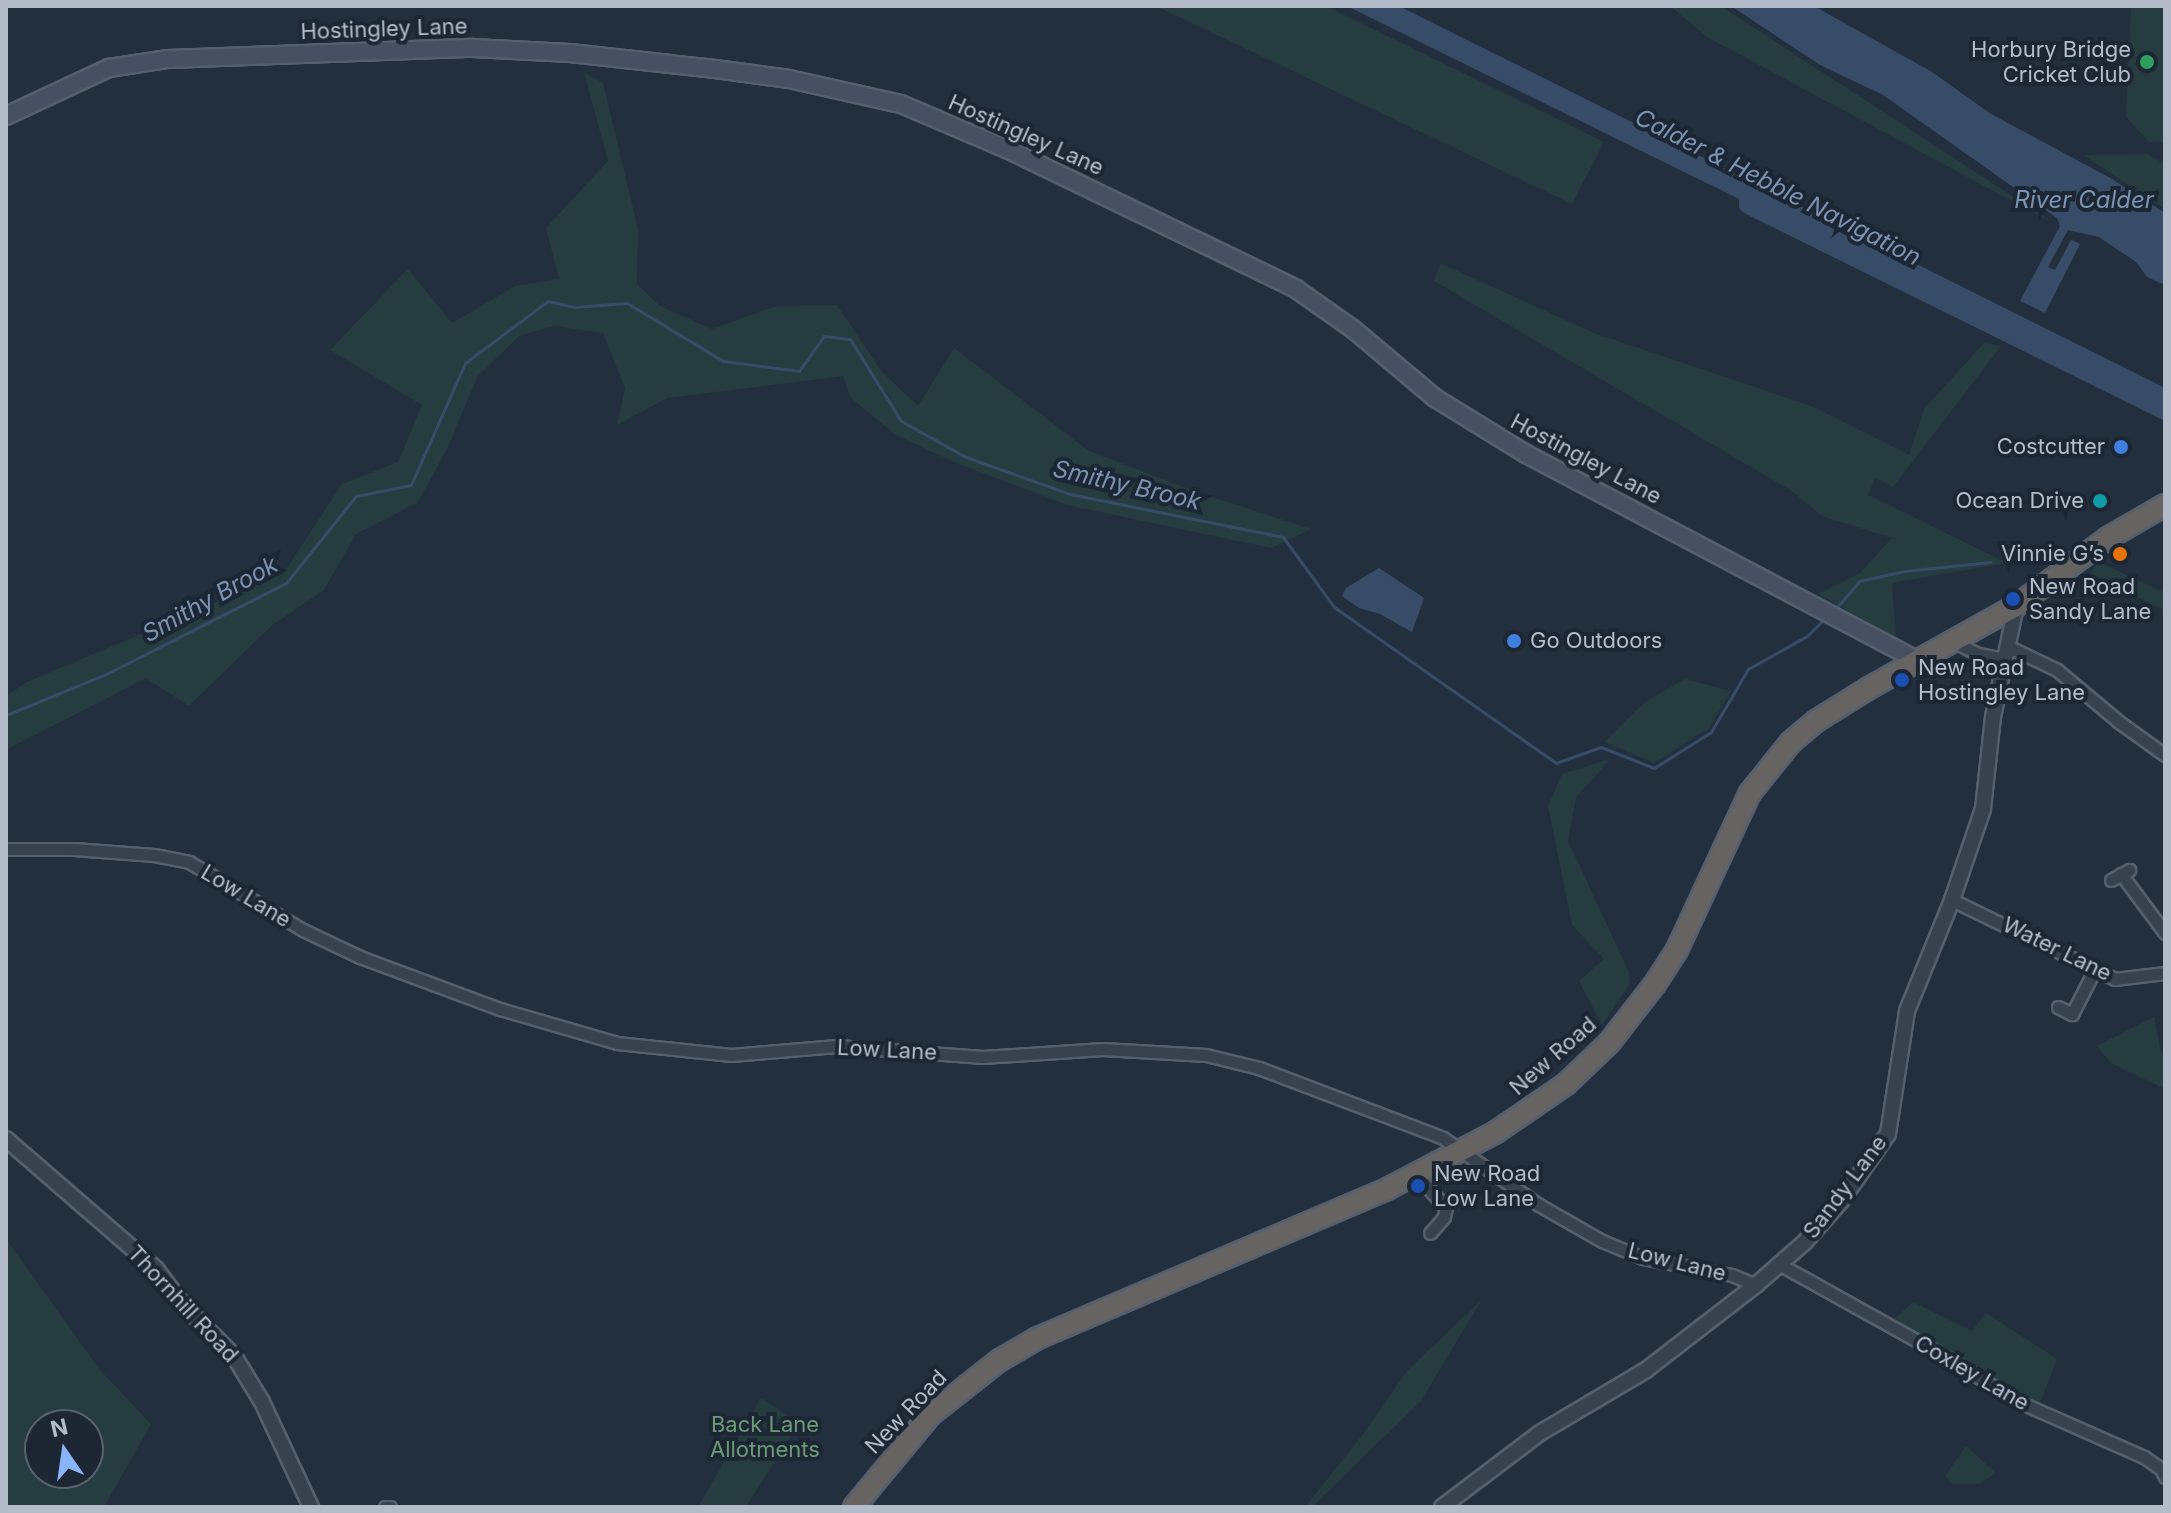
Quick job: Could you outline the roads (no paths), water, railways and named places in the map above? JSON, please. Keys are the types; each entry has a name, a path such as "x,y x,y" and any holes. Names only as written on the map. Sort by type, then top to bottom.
{"highway":[{"name":"New Road","path":"854,1507 930,1415 1000,1360 1038,1338 1313,1222 1416,1174 1496,1132 1566,1084 1629,1019 1677,950 1750,793 1791,742 1816,721 2016,606 2108,538 2165,505"}],"main road":[{"name":"Hostingley Lane","path":"6,116 109,68 168,59 473,48 603,56 715,69 789,79 901,104 1009,150 1296,289 1353,329 1435,398 1526,454 1920,662"}],"street":[{"name":"Sandy Lane","path":"1442,1507 1540,1433 1646,1370 1756,1285 1805,1242 1841,1201 1888,1134 1907,1011 1952,900 1983,809 2005,652 2016,606"},
{"path":"1955,642 1978,654 2005,652 2057,670 2165,755"},
{"name":"Low Lane","path":"6,849 74,849 154,855 189,862 303,930 360,957 500,1009 617,1043 731,1055 837,1046 983,1057 1103,1049 1206,1055 1259,1068 1319,1094 1414,1126 1463,1150 1475,1163 1602,1241 1643,1258 1732,1275 1756,1285"},
{"path":"2120,875 2165,933"},
{"name":"Water Lane","path":"1952,900 2115,979 2165,973"},
{"path":"2058,1007 2069,1019 2094,971"},
{"name":"Thornhill Road","path":"6,1139 156,1269 183,1305 234,1356 262,1402 311,1507"},
{"path":"1416,1174 1446,1208 1444,1217 1430,1233"},
{"name":"Coxley Lane","path":"1779,1264 1948,1358 2017,1401 2144,1457 2161,1469 2165,1477"}],"water":[{"path":"1347,6 1399,6 2165,388 2165,421 1744,213 1739,208 1739,199"},
{"name":"River Calder","path":"1731,6 1814,6 1932,72 1991,114 2112,179 2165,213 2165,285 2147,277 2136,262 2099,237 2068,230 2048,267 2055,270 2071,240 2080,244 2045,313 2020,301 2060,226 2057,218 1883,95 1820,65"},
{"path":"1379,568 1424,598 1412,632 1380,614 1359,608 1342,596 1346,588"}],"waterway":[{"name":"Smithy Brook","path":"6,715 106,674 286,583 356,496 411,485 465,363 548,301 574,307 627,303 723,361 799,371 824,336 850,339 901,421 966,457 1070,494 1283,537 1334,607 1556,763 1601,747 1654,768 1711,732 1748,669 1807,636 1825,618"},
{"name":"Smithy Brook","path":"1837,607 1860,581 1904,571 1991,562"}],"place":[{"name":"Horbury Bridge Cricket Club","path":"2147,62"},
{"name":"Costcutter","path":"2121,447"},
{"name":"Ocean Drive","path":"2100,501"},
{"name":"Vinnie G’s","path":"2120,554"},
{"name":"New Road Sandy Lane","path":"2013,599"},
{"name":"Go Outdoors","path":"1514,641"},
{"name":"New Road Hostingley Lane","path":"1902,680"},
{"name":"New Road Low Lane","path":"1418,1186"}],"water label":[{"name":"Calder & Hebble Navigation","path":"1778,187"}],"park label":[{"name":"Back Lane Allotments","path":"765,1436"}]}
